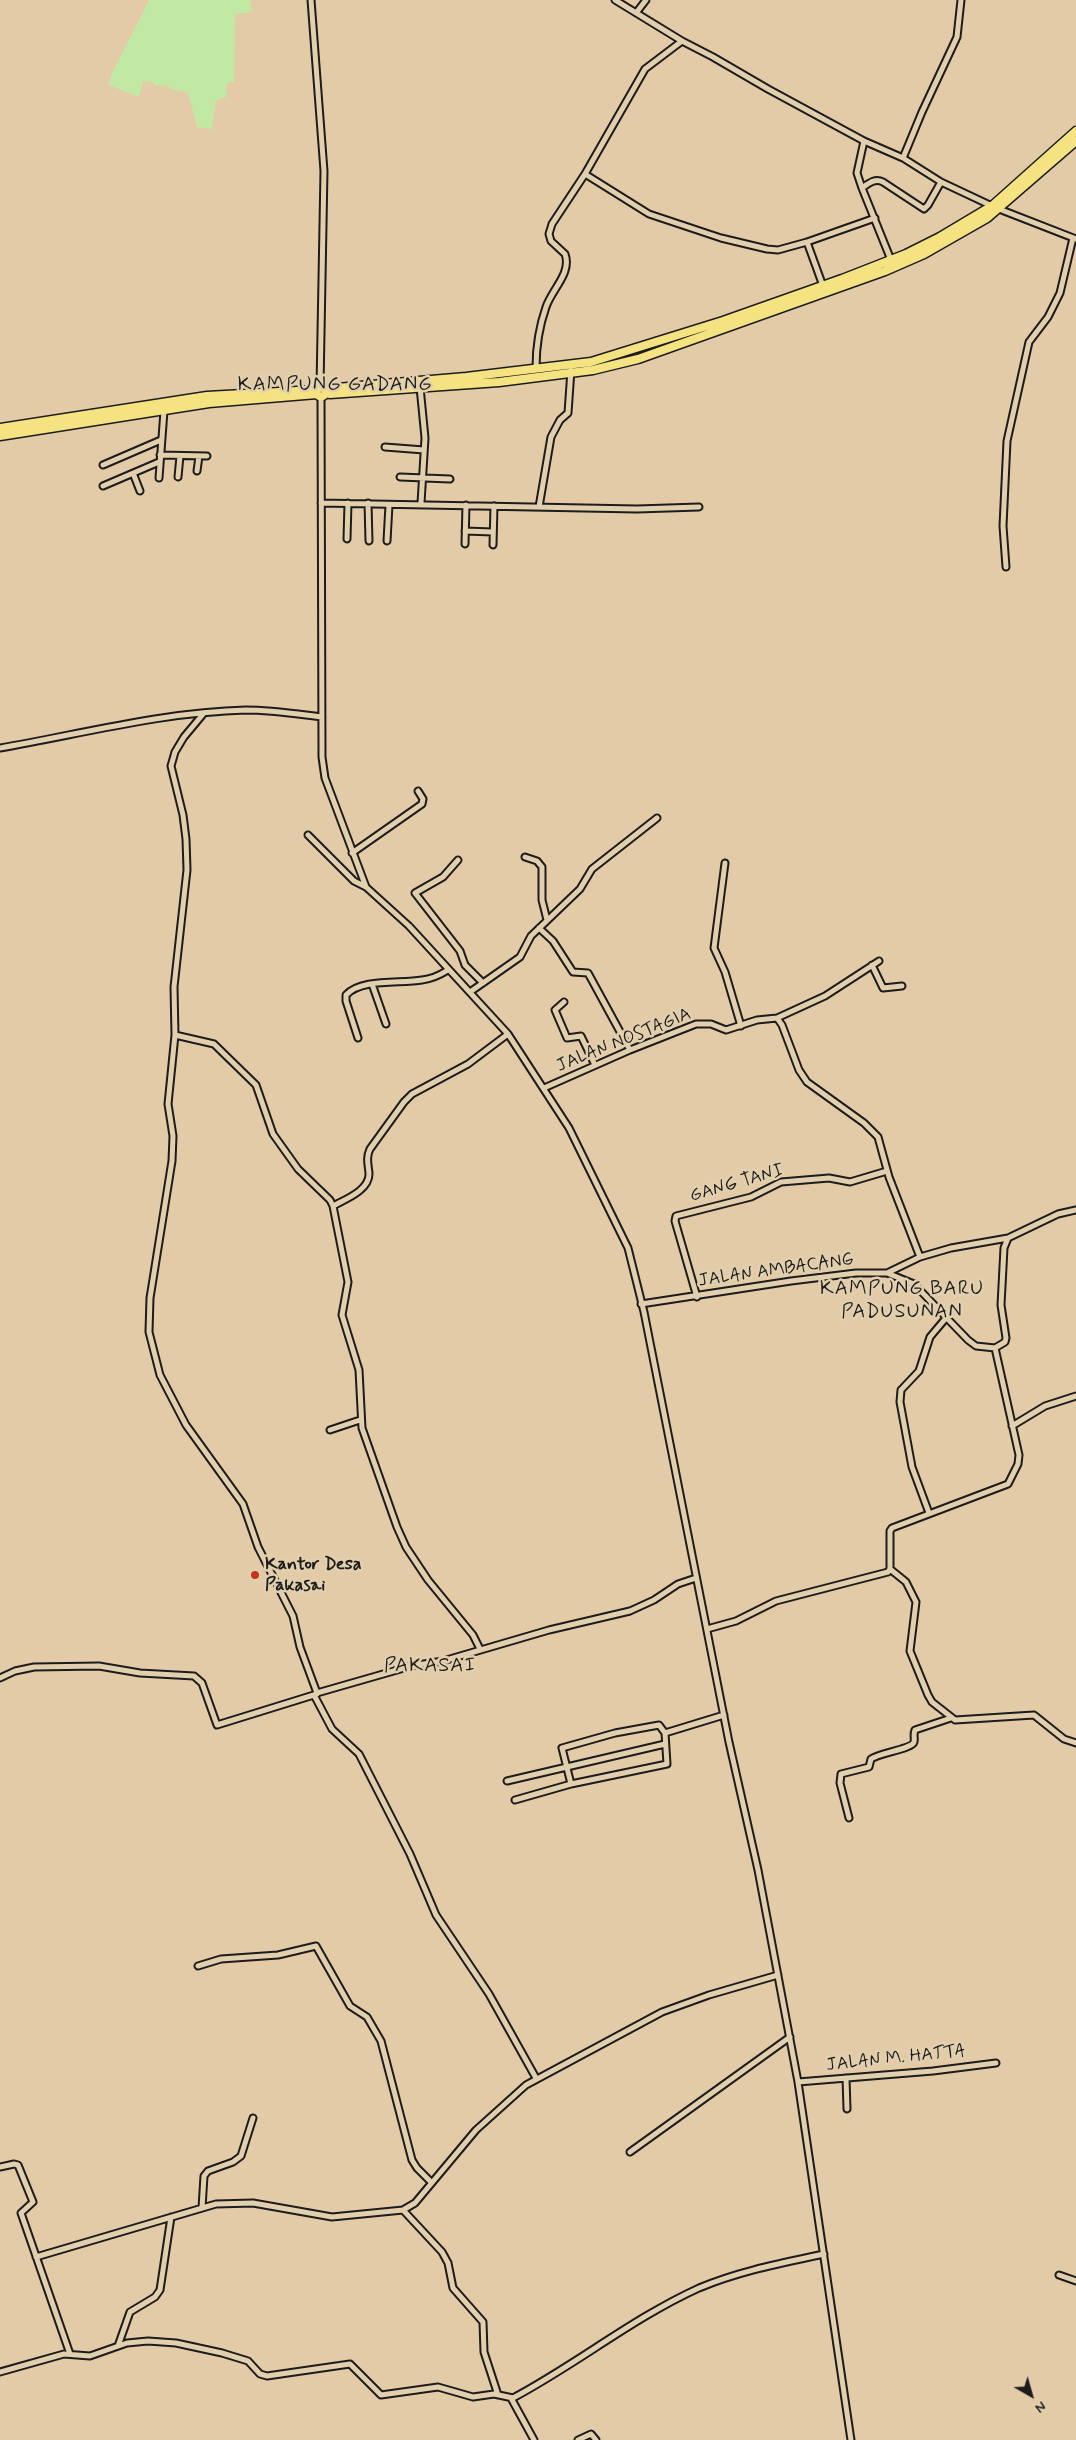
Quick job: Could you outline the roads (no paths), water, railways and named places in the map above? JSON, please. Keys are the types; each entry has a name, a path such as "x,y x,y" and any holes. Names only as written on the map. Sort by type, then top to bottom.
{"highway":[{"path":"996,207 1076,131"},
{"path":"0,428 184,404 243,393 321,392 499,382 638,359 885,272 996,207 1076,141"},
{"path":"321,392 536,368 571,370 724,321 891,260 922,251"},
{"path":"724,321 726,329"},
{"path":"0,436 164,411 184,404"}],"street":[{"path":"311,0 324,171 320,503 322,757 325,778 366,887"},
{"path":"616,0 682,42 864,141 903,158 941,182 996,207 1074,238 1060,292 1048,317 1029,342 1007,441 1003,526 1006,567"},
{"path":"636,13 646,0"},
{"path":"903,158 922,112 958,37 961,0"},
{"path":"536,368 538,336 545,310 564,274 567,263 565,254 551,240 550,231 556,216 585,174 645,69 682,42"},
{"path":"864,141 857,170 862,188 891,260"},
{"path":"585,174 641,211 721,238 774,250 807,242 875,218"},
{"path":"862,188 878,180 924,208 928,205 941,182"},
{"path":"807,242 822,286"},
{"path":"539,507 551,437 560,420 568,413 571,370"},
{"path":"420,387 424,450 421,503"},
{"path":"159,478 164,411"},
{"path":"103,465 161,440"},
{"path":"385,447 424,450"},
{"path":"160,455 207,456"},
{"path":"178,477 180,456"},
{"path":"197,470 199,456"},
{"path":"103,486 159,462"},
{"path":"133,473 140,491"},
{"path":"400,477 450,479"},
{"path":"320,503 389,505 421,503 637,509 698,507"},
{"path":"347,539 348,503"},
{"path":"368,503 369,541"},
{"path":"386,540 389,505"},
{"path":"465,544 466,505"},
{"path":"493,545 494,506"},
{"path":"465,531 493,532"},
{"path":"0,748 102,728 204,713 254,710 322,717"},
{"path":"204,713 184,737 175,752 172,766 183,815 187,853 174,987 175,1035 168,1104 173,1136 172,1161 150,1298 149,1332 160,1376 186,1425 243,1504 258,1547 293,1616 300,1647 316,1694 332,1728 359,1754 410,1854 436,1915 489,1994 536,2078"},
{"path":"352,853 422,804 423,799 418,790"},
{"path":"470,992 520,957 531,936 580,889 592,869 657,818"},
{"path":"308,835 354,881 366,887 408,926 508,1034 573,1134 628,1248 642,1304 790,2037 851,2440"},
{"path":"525,856 537,861 542,866 542,900 547,920"},
{"path":"458,860 443,877 415,893 460,951 465,965 483,983"},
{"path":"725,863 714,948 725,972 741,1026"},
{"path":"538,928 553,942 573,972 588,973 630,1050"},
{"name":"JALAN NOSTAGIA","path":"544,1088 630,1050 696,1024 711,1024 726,1030 757,1020 777,1018 825,996 879,961"},
{"path":"872,965 883,988 902,986"},
{"path":"358,1038 346,995 353,989 372,984 422,980 448,970"},
{"path":"372,984 386,1024"},
{"path":"564,1002 555,1010 567,1038 581,1036 595,1065"},
{"path":"777,1018 782,1025 801,1075 813,1088 864,1123 882,1142 887,1171 920,1257"},
{"path":"333,1206 351,1197 366,1183 369,1174 367,1157 370,1149 404,1102 412,1094 476,1059 508,1034"},
{"path":"175,1035 214,1044 256,1085 272,1134 298,1169 330,1200 333,1206 348,1282 342,1315 360,1370 360,1420 406,1547 428,1580 473,1635 480,1649"},
{"name":"GANG TANI","path":"697,1297 675,1221 678,1215 751,1197 781,1182 829,1178 850,1182 887,1171"},
{"path":"887,1273 920,1257 951,1248 1008,1238 1058,1214 1076,1210"},
{"path":"890,1569 890,1531 899,1524 1008,1484 1019,1460 995,1348 1005,1342 1006,1338 1001,1305 1004,1248 1008,1238"},
{"name":"JALAN AMBACANG","path":"642,1304 791,1281 856,1273 887,1273 914,1284 972,1344 995,1348"},
{"path":"929,1513 912,1467 900,1402 901,1390 919,1371 930,1337 946,1318"},
{"path":"1012,1426 1045,1406 1076,1396"},
{"path":"330,1430 360,1420"},
{"path":"707,1629 736,1621 776,1600 888,1572 890,1569"},
{"path":"890,1569 906,1582 916,1602 911,1654 930,1699 951,1718 956,1720 1028,1713 1038,1718 1064,1739 1076,1743"},
{"path":"0,1678 15,1671 34,1667 99,1666 140,1672 194,1676 202,1683 217,1725 411,1666 443,1661 549,1630 630,1611 678,1584 696,1578"},
{"path":"664,1733 724,1715"},
{"path":"849,1818 840,1783 841,1774 869,1767 872,1759 882,1754 910,1747 914,1742 915,1730 951,1718"},
{"path":"515,1800 571,1784 667,1764 664,1733 659,1725 616,1732 562,1748 571,1784"},
{"path":"507,1780 665,1744"},
{"path":"198,1966 221,1959 278,1955 316,1946 350,2006 365,2015 381,2041 412,2160 431,2182"},
{"path":"36,2257 171,2216 202,2208 243,2202 332,2217 403,2210 415,2203 476,2130 517,2091 536,2078 662,2012 709,1995 778,1975"},
{"path":"630,2152 790,2037"},
{"name":"JALAN M. HATTA","path":"798,2082 934,2071 996,2063"},
{"path":"846,2078 847,2109"},
{"path":"202,2208 204,2176 208,2172 241,2156 253,2118"},
{"path":"0,2168 14,2164 18,2165 33,2202 21,2213 70,2354"},
{"path":"403,2210 442,2252 448,2263 453,2288 483,2322 484,2352 498,2395"},
{"path":"118,2346 130,2312 155,2297 160,2290 171,2216"},
{"path":"0,2372 70,2354 90,2356 118,2346 148,2341 187,2345 248,2361 260,2374 267,2376 348,2364 355,2367 381,2395 438,2387 473,2397 498,2395 512,2398 606,2339 701,2287 751,2271 824,2254"},
{"path":"1059,2275 1076,2281"},
{"path":"512,2398 534,2440"},
{"path":"578,2440 591,2434 596,2440"}],"place":[{"name":"Kantor Desa Pakasai","path":"255,1575"}],"district":[{"name":"KAMPUNG GADANG","path":"335,386"},
{"name":"KAMPUNG BARU PADUSUNAN","path":"902,1302"},
{"name":"PAKASAI","path":"430,1667"}]}
